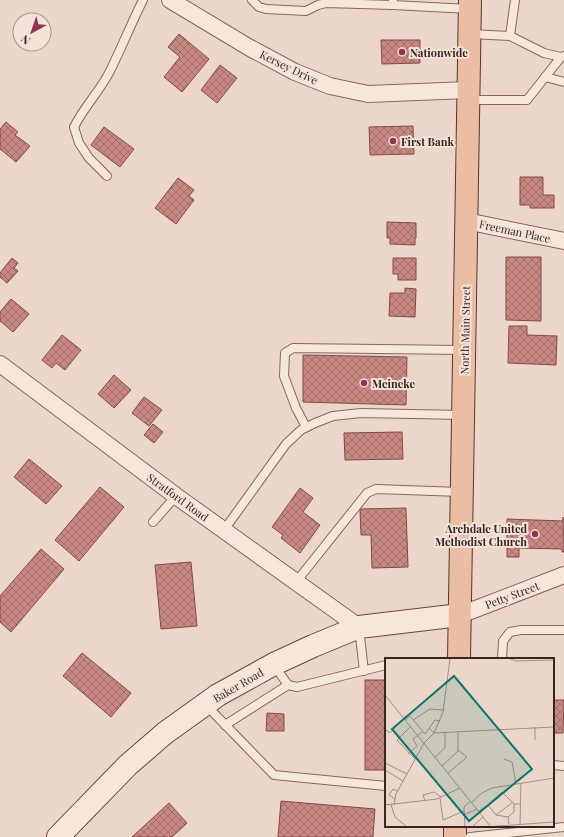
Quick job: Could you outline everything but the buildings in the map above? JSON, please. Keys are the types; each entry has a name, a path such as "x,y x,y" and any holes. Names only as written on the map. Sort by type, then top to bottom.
{"main road":[{"name":"North Main Street","path":"459,658 470,5"}],"street":[{"name":"Kersey Drive","path":"170,0 250,48 295,72 330,86 368,94 468,95"},
{"name":"Freeman Place","path":"466,221 564,241"},
{"name":"Stratford Road","path":"0,364 176,496 359,627"},
{"name":"Petty Street","path":"460,615 564,575"},
{"name":"Baker Road","path":"58,837 128,765 165,733 218,695 274,664 359,627 460,615"}],"lane":[{"path":"107,176 89,158 79,143 74,127 109,74 143,0"},
{"path":"252,0 259,7 266,9 306,11 326,3 470,5"},
{"path":"510,36 515,0"},
{"path":"469,34 510,36 544,53 563,56"},
{"path":"468,95 527,100 563,56"},
{"path":"545,77 564,82"},
{"path":"306,427 296,408 284,376 285,353 292,348 464,350"},
{"path":"224,530 286,444 301,430 314,423 333,416 361,413 464,415"},
{"path":"296,582 367,493 376,489 462,492"},
{"path":"153,522 176,496"},
{"path":"359,627 364,671"},
{"path":"502,658 502,641 510,632 521,630 564,630"},
{"path":"274,664 288,685 297,687 385,665"},
{"path":"225,725 288,685"},
{"path":"205,704 274,775 385,786"},
{"path":"554,765 564,766"},
{"path":"470,837 564,827"}],"place":[{"name":"Nationwide","path":"402,52"},
{"name":"First Bank","path":"393,141"},
{"name":"Meineke","path":"364,383"},
{"name":"Archdale United Methodist Church","path":"535,534"}]}
